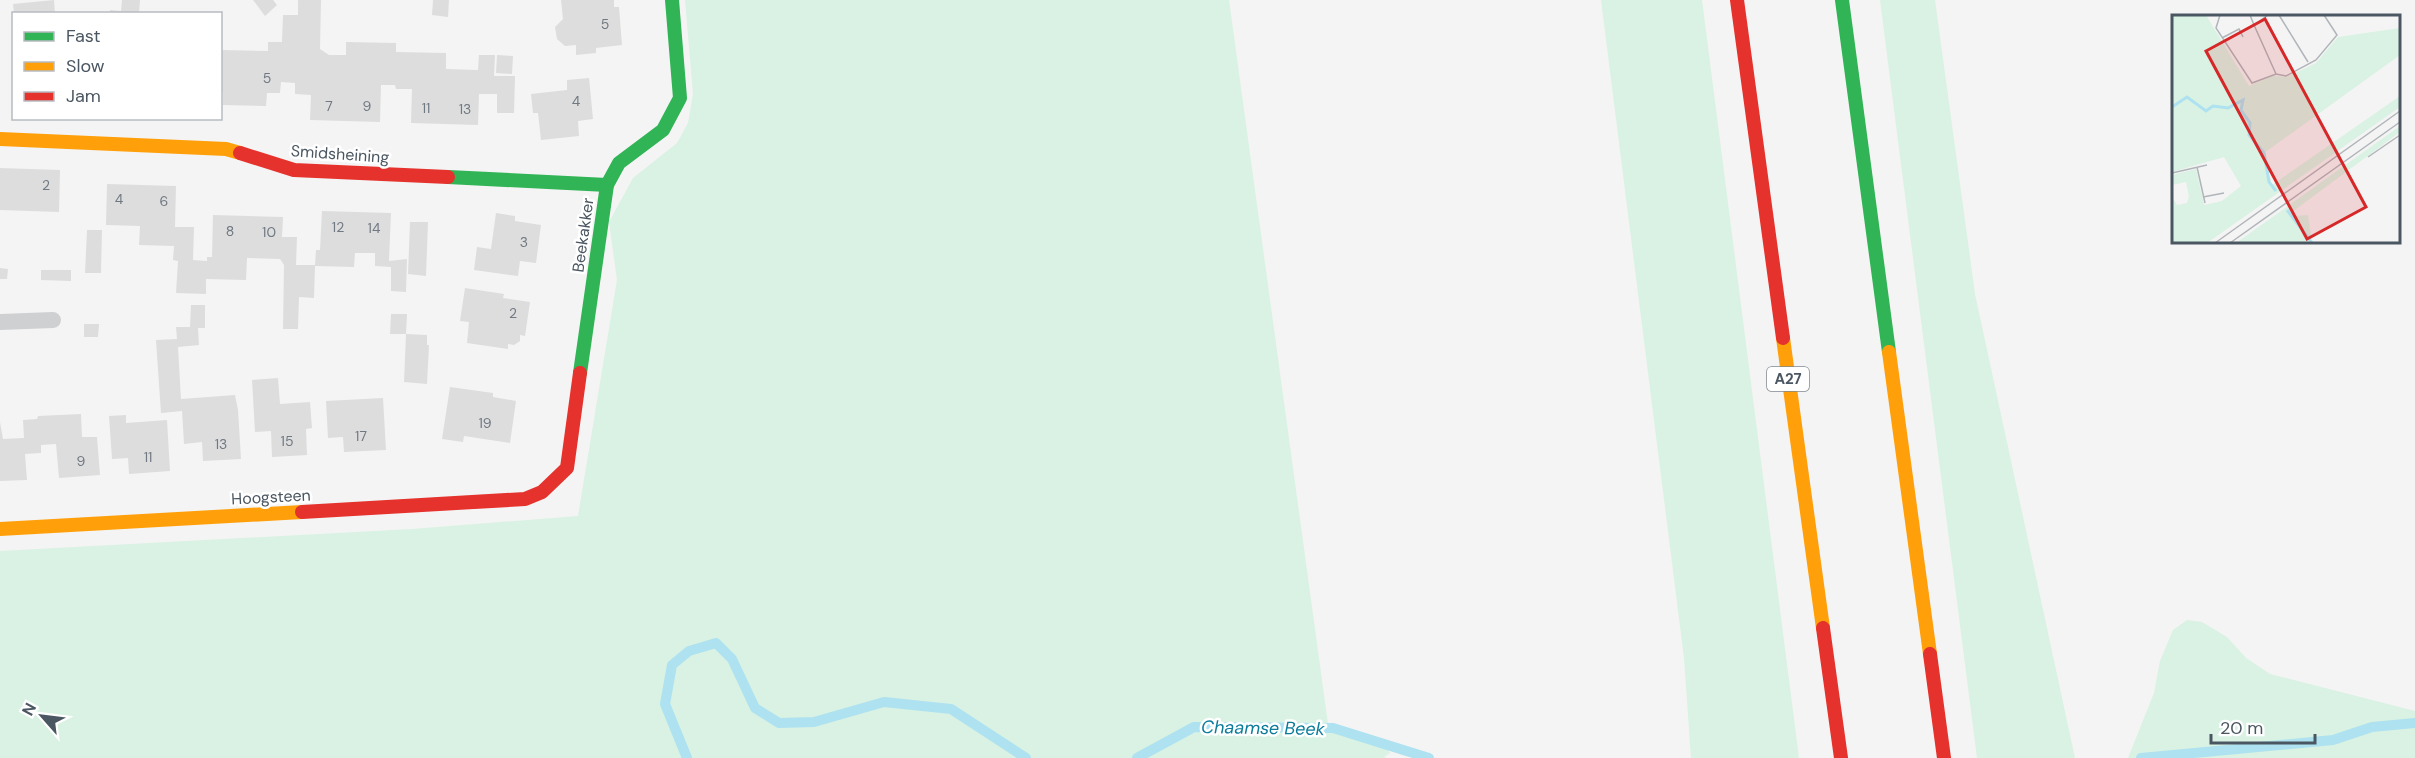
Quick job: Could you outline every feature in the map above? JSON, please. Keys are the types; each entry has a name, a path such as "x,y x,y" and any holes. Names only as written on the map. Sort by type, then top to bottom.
{"main road":[{"name":"Beekakker","path":"542,492 567,468 607,185 619,163 663,130 680,98 672,0"},
{"name":"A27","path":"1737,0 1841,758"},
{"path":"1842,0 1944,758"},
{"name":"Smidsheining","path":"0,140 226,149 294,170 607,185"},
{"name":"Hoogsteen","path":"0,529 525,499 542,492"}],"lane":[{"path":"0,322 53,320"}],"green space":[{"path":"685,0 1229,0 1328,724 1380,738 1390,753 1384,757 1387,758 0,758 0,551 412,529 578,516 617,280 609,222 633,178 677,143 688,123 693,94"},
{"path":"1601,0 1702,0 1799,758 1691,758 1684,658"},
{"path":"1880,0 1935,0 1975,294 2075,758 1977,758"},
{"path":"2187,620 2202,622 2227,637 2246,658 2270,674 2415,711 2415,758 2128,758 2154,693 2160,661 2173,630"}],"building":[{"path":"54,0 55,12 14,12 13,4"},
{"path":"122,0 140,0 139,12 110,12 110,10 121,11"},
{"path":"253,0 273,0 277,5 265,16"},
{"path":"298,0 321,0 320,49 329,55 346,55 346,42 396,43 396,52 446,53 446,69 478,70 479,55 495,55 494,76 515,76 514,113 497,113 497,94 479,94 478,125 411,123 412,89 396,89 395,85 381,85 380,122 310,120 311,95 295,94 295,83 281,82 280,93 267,93 266,106 223,105 222,50 268,51 268,42 282,42 283,15 298,15"},
{"path":"433,0 449,0 448,17 432,15"},
{"path":"561,0 614,0 614,7 619,7 622,45 596,48 596,53 576,55 576,45 565,46 557,39 555,27 563,19"},
{"path":"497,55 513,56 512,74 496,73"},
{"path":"589,78 593,119 578,121 579,136 541,140 538,113 533,113 531,94 567,90 567,80"},
{"path":"0,168 60,170 59,212 0,210"},
{"path":"107,184 176,186 175,227 194,227 193,260 207,261 207,257 212,257 213,215 283,217 282,237 297,237 296,265 315,265 316,250 320,250 322,211 391,213 389,261 407,259 406,292 391,291 391,267 375,266 375,253 355,253 354,267 315,266 314,298 299,297 298,329 283,329 284,265 280,259 247,258 246,280 206,279 206,294 176,293 178,261 173,260 174,246 139,245 140,226 106,225"},
{"path":"496,213 515,216 515,221 541,225 536,263 520,261 518,276 474,270 477,247 491,249"},
{"path":"410,222 428,222 426,276 408,274"},
{"path":"87,230 102,230 101,273 85,273"},
{"path":"0,268 8,269 7,279 0,279"},
{"path":"41,270 71,270 71,281 41,280"},
{"path":"465,288 504,294 503,298 530,302 525,336 520,335 520,341 514,345 508,344 508,349 467,343 469,322 460,321"},
{"path":"191,305 205,305 205,328 198,328 199,345 178,347 181,399 235,395 241,459 203,461 202,442 184,444 182,411 161,413 156,340 177,339 176,327 190,327"},
{"path":"391,314 407,314 406,334 390,334"},
{"path":"84,324 99,324 98,337 84,337"},
{"path":"406,334 427,335 427,345 429,345 427,384 404,382"},
{"path":"278,378 280,404 310,402 312,428 306,429 307,455 272,457 271,431 255,432 252,380"},
{"path":"450,387 493,393 493,397 516,401 510,443 464,436 463,442 442,439"},
{"path":"383,398 386,450 344,452 343,437 328,438 326,401"},
{"path":"81,414 82,437 97,437 100,475 59,478 56,444 41,445 41,453 25,454 27,480 0,481 0,422 3,439 24,438 23,420 37,419 38,416"},
{"path":"126,415 126,423 167,420 170,471 129,474 128,458 112,459 109,416"}],"waterway":[{"name":"Chaamse Beek","path":"687,758 665,704 672,665 689,651 716,643 732,659 755,708 779,723 814,722 884,702 951,709 1026,758"},
{"name":"Chaamse Beek","path":"2141,758 2333,740 2372,727 2415,723"},
{"name":"Chaamse Beek","path":"1137,758 1194,727 1333,728 1429,758"}],"traffic: fast":[{"path":"580,373 607,185 619,163 663,130 680,98 672,0"},
{"path":"1842,0 1889,352"},
{"path":"448,177 607,185"}],"traffic: slow":[{"path":"0,139 226,149 240,153"},
{"path":"1783,338 1823,628"},
{"path":"1889,352 1930,654"},
{"path":"0,529 302,512"}],"traffic: jam":[{"path":"1737,0 1783,338"},
{"path":"240,153 294,170 448,177"},
{"path":"302,512 525,499 542,492 567,468 580,373"},
{"path":"1823,628 1841,758"},
{"path":"1930,654 1944,758"}]}
